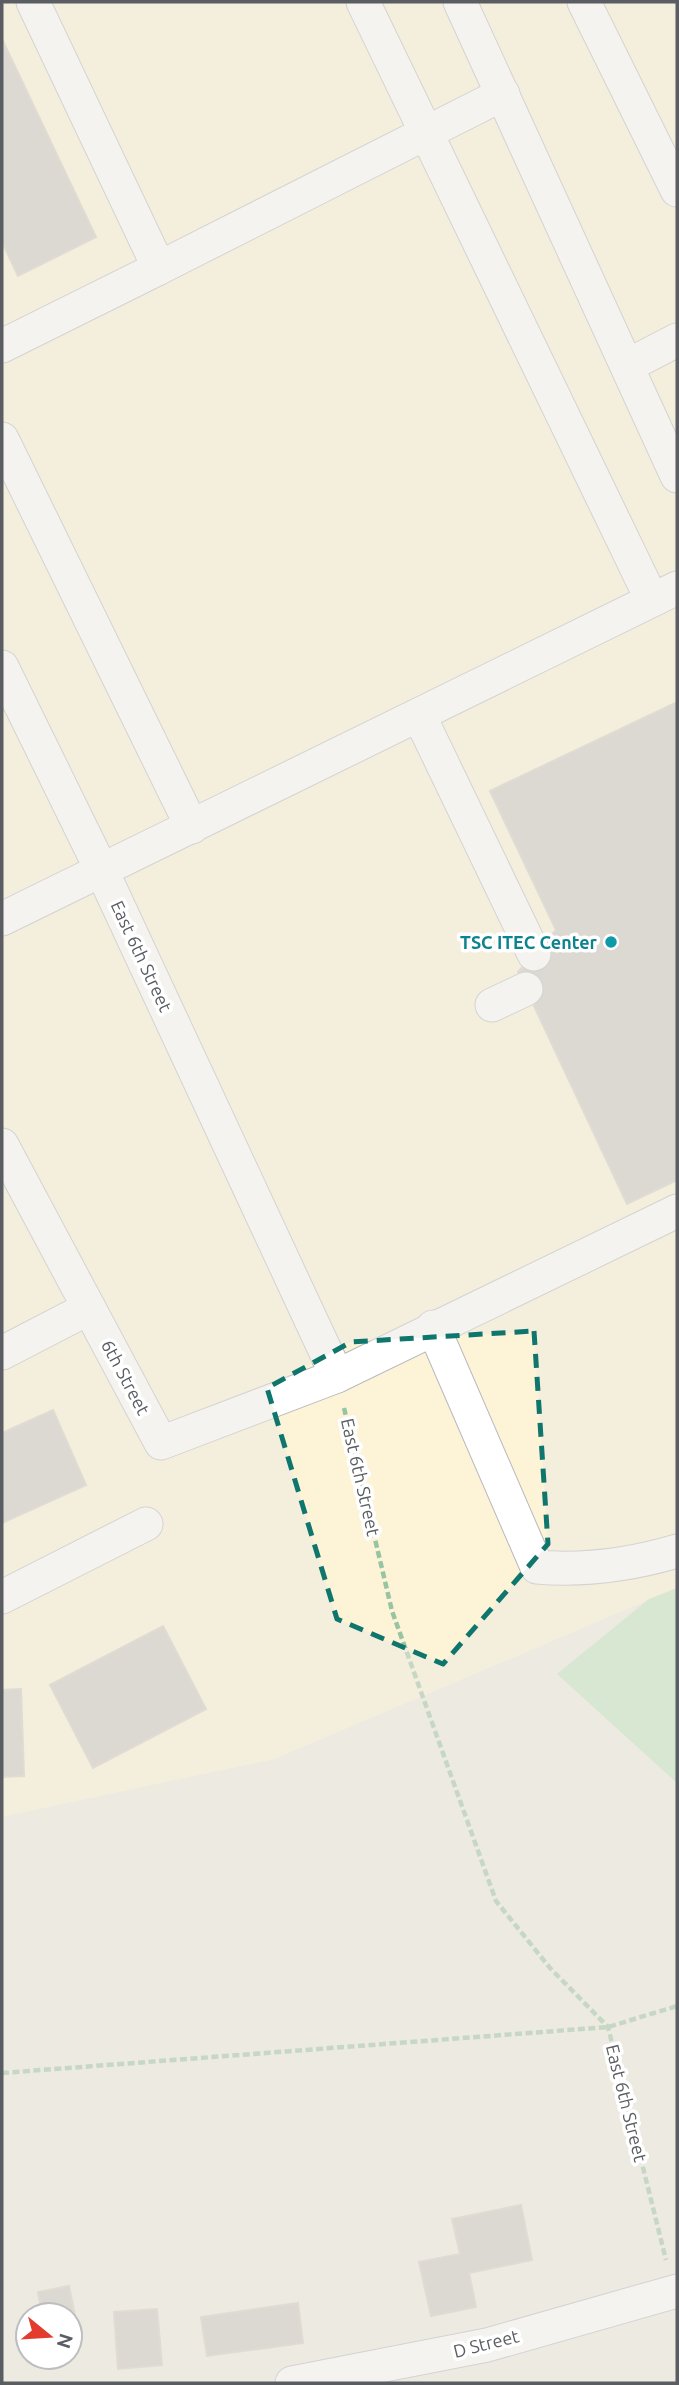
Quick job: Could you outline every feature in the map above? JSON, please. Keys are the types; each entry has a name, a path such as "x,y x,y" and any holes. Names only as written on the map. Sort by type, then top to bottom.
{"street":[{"path":"33,2 159,268"},
{"path":"2,919 665,594 363,2"},
{"path":"460,2 677,476"},
{"path":"584,2 677,190"},
{"path":"2,346 503,94"},
{"path":"627,366 677,340"},
{"path":"2,439 192,827"},
{"name":"East 6th Street","path":"2,667 102,871 337,1376"},
{"path":"419,715 534,954"},
{"path":"492,1005 526,989"},
{"name":"6th Street","path":"2,1145 161,1443 337,1376"},
{"path":"337,1376 433,1327 677,1211"},
{"path":"2,1353 89,1308"},
{"path":"433,1327 537,1567 579,1570 634,1563 677,1551"},
{"path":"2,1597 146,1524"},
{"name":"D Street","path":"292,2383 487,2345 676,2292"}],"path":[{"name":"East 6th Street","path":"337,1376 392,1611 496,1901 550,1968 608,2027 676,2292"},
{"path":"2,2073 608,2027 677,2006"}],"highlighted area":[{"path":"534,1331 548,1544 443,1664 337,1619 267,1388 351,1342"}],"shaded area":[{"path":"2,2 677,2 677,1588 275,1759 2,1817"}],"green space":[{"path":"677,1588 677,1783 557,1674 649,1599"}],"building":[{"path":"2,39 96,237 18,276 2,242"},
{"name":"TSC ITEC Center","path":"677,702 677,1180 627,1204 518,972 556,930 490,791"},
{"path":"53,1410 86,1485 2,1523 2,1433"},
{"path":"163,1626 206,1709 93,1768 50,1685"},
{"path":"21,1689 24,1776 2,1777 2,1690"},
{"path":"521,2205 532,2260 469,2273 476,2307 431,2316 419,2262 460,2254 452,2219"},
{"path":"69,2286 72,2301 40,2301 38,2292"},
{"path":"298,2303 303,2343 207,2356 201,2317"},
{"path":"157,2309 162,2365 118,2369 114,2312"}],"place":[{"name":"TSC ITEC Center","path":"611,942"}]}
